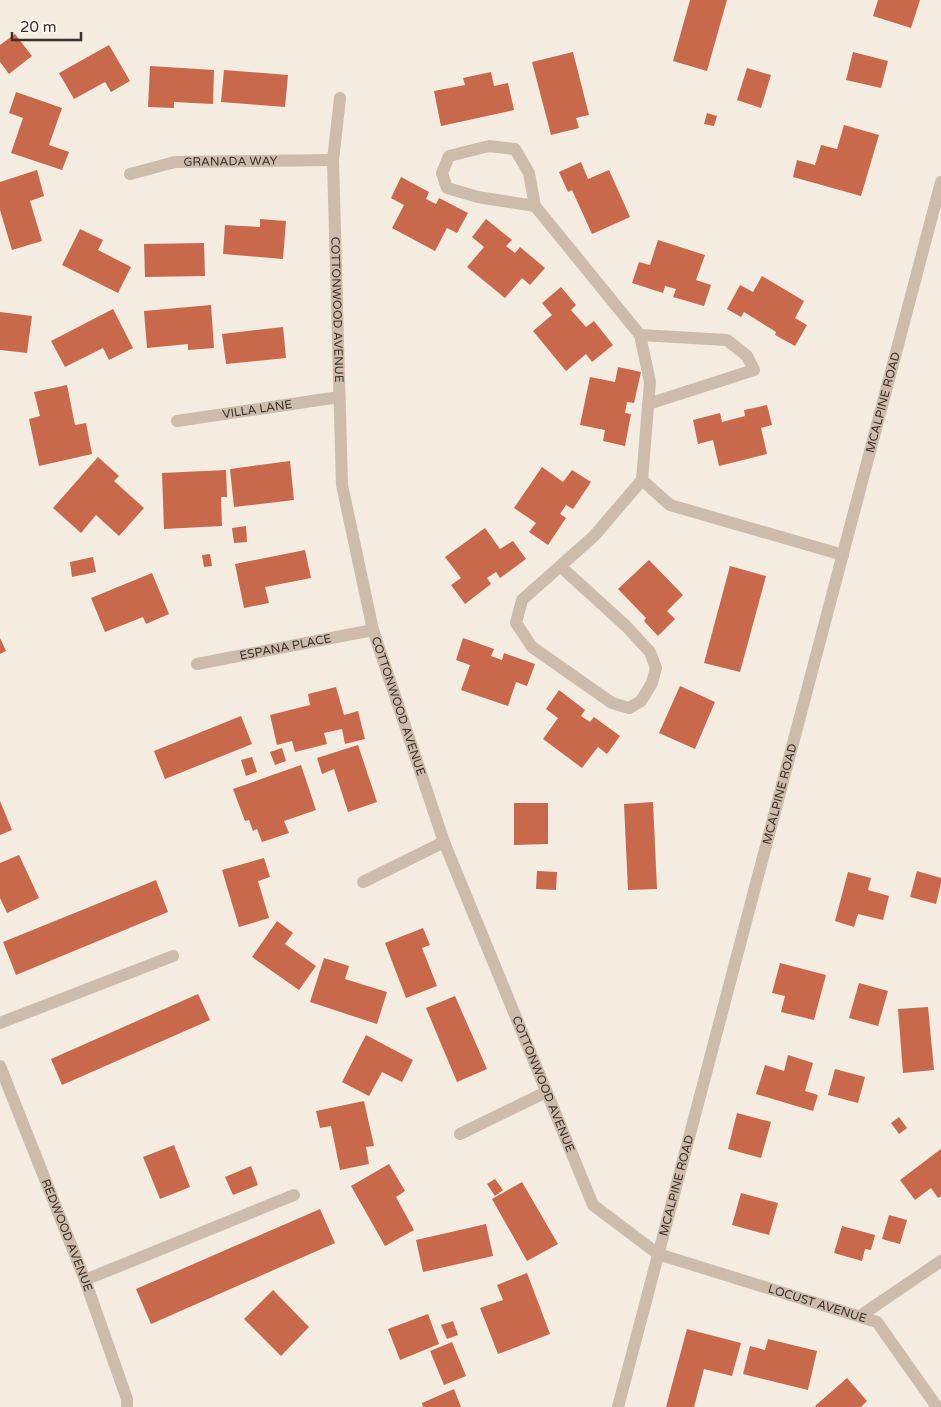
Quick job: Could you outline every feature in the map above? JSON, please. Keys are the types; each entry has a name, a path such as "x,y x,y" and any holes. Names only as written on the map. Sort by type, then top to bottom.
{"street":[{"name":"COTTONWOOD AVENUE","path":"340,98 333,160 342,485 373,630 444,842 593,1206 658,1254"},
{"path":"534,206 478,197 447,188 442,173 449,156 489,146 516,149 530,173 534,206 640,335 650,382 642,480 594,536 560,566 522,600 516,623 532,647 612,703 628,708 641,701 652,683 656,668 650,652 626,626 560,566"},
{"name":"GRANADA WAY","path":"130,174 176,162 333,160"},
{"name":"MCALPINE ROAD","path":"618,1407 941,182"},
{"path":"640,335 727,340 747,356 754,370 648,404"},
{"name":"VILLA LANE","path":"177,421 339,397"},
{"path":"642,480 670,505 843,555"},
{"name":"ESPANA PLACE","path":"197,664 373,630"},
{"path":"363,882 444,842"},
{"path":"0,1023 174,956"},
{"name":"REDWOOD AVENUE","path":"0,1066 85,1280 126,1399 127,1407"},
{"path":"460,1134 546,1092"},
{"path":"85,1280 294,1195"},
{"name":"LOCUST AVENUE","path":"658,1254 877,1322 936,1407"},
{"path":"860,1316 941,1260"}],"building":[{"path":"690,0 727,0 707,71 673,61"},
{"path":"878,0 920,0 911,28 873,16"},
{"path":"15,34 32,56 9,74 0,62 0,45"},
{"path":"109,45 130,81 111,92 105,82 74,99 59,73"},
{"path":"573,52 589,115 576,118 579,128 551,135 532,62"},
{"path":"853,52 888,61 881,88 846,80"},
{"path":"150,66 214,70 213,104 174,102 174,108 148,107"},
{"path":"747,68 771,75 761,108 737,100"},
{"path":"224,70 288,75 285,107 221,102"},
{"path":"491,72 494,86 508,83 514,110 441,126 434,91 465,85 463,78"},
{"path":"16,92 62,108 49,145 69,152 62,170 11,153 23,118 9,113"},
{"path":"707,113 717,116 714,126 704,124"},
{"path":"844,125 879,135 861,196 793,177 797,160 815,165 821,145 837,149"},
{"path":"581,162 588,179 609,170 630,217 592,234 572,190 568,192 559,172"},
{"path":"37,170 44,196 30,201 42,241 12,250 0,210 0,182"},
{"path":"401,177 429,192 426,199 436,204 439,198 468,213 457,233 447,228 435,251 392,228 404,205 391,198"},
{"path":"260,219 286,221 283,259 223,254 225,225 260,227"},
{"path":"486,219 512,240 506,246 515,253 520,247 545,268 530,285 522,278 505,298 467,267 484,247 472,237"},
{"path":"80,229 103,240 98,250 131,267 118,293 62,265"},
{"path":"658,240 705,255 696,280 711,285 704,306 673,297 676,289 665,286 663,293 632,283 639,262 650,265"},
{"path":"204,243 205,276 145,277 144,244"},
{"path":"762,276 804,301 795,318 807,325 795,346 775,335 776,332 744,312 741,317 727,309 740,285 753,292"},
{"path":"561,287 576,305 571,310 586,327 594,321 613,345 592,362 586,354 566,371 533,331 552,315 542,303"},
{"path":"211,305 214,348 188,350 188,344 147,348 144,311"},
{"path":"113,309 133,348 109,360 103,348 65,367 51,341"},
{"path":"0,312 32,316 27,353 0,350"},
{"path":"283,327 286,358 226,364 222,334"},
{"path":"618,367 641,372 634,403 627,402 625,413 631,414 625,446 603,441 605,430 580,425 590,377 615,382"},
{"path":"67,385 75,425 86,423 92,454 39,466 29,419 40,416 34,392"},
{"path":"767,405 772,425 761,428 767,454 719,466 713,440 698,444 693,420 720,413 722,422 745,416 744,410"},
{"path":"98,457 119,476 114,481 144,508 119,536 96,515 81,533 53,508"},
{"path":"290,461 294,500 234,507 230,469"},
{"path":"542,467 563,482 572,470 591,482 573,509 566,505 560,514 566,518 548,545 529,532 536,523 514,508"},
{"path":"226,470 227,497 221,497 222,526 164,529 162,473"},
{"path":"246,526 247,542 234,543 232,528"},
{"path":"485,528 500,549 513,541 526,559 500,578 496,572 487,578 491,584 465,604 451,585 461,578 445,557"},
{"path":"305,550 311,578 265,587 269,603 244,608 235,564"},
{"path":"210,554 212,566 204,567 202,555"},
{"path":"93,557 96,572 72,577 70,562"},
{"path":"649,560 683,595 667,611 675,619 658,636 644,621 646,618 618,589"},
{"path":"730,566 766,576 740,672 704,663"},
{"path":"152,573 169,614 146,624 143,617 105,632 91,598"},
{"path":"0,638 6,651 0,654"},
{"path":"463,638 494,649 491,656 502,660 504,653 535,664 527,686 516,682 508,706 461,690 470,665 456,660"},
{"path":"680,686 715,702 695,749 659,733"},
{"path":"336,687 344,715 358,711 365,739 345,744 342,729 324,733 327,744 295,752 292,741 277,745 270,715 310,705 308,694"},
{"path":"559,690 585,710 581,716 590,722 594,717 620,736 607,754 598,747 582,768 543,739 558,718 546,709"},
{"path":"241,716 252,744 165,779 154,751"},
{"path":"358,745 377,802 348,812 334,769 322,774 317,758"},
{"path":"282,748 286,761 275,765 270,752"},
{"path":"252,757 257,772 246,776 241,760"},
{"path":"301,765 316,810 284,821 289,833 262,842 257,829 253,831 249,820 245,821 233,789"},
{"path":"0,801 12,830 0,835"},
{"path":"653,802 657,889 628,890 624,804"},
{"path":"514,803 548,803 548,844 514,845"},
{"path":"19,855 39,898 7,913 0,898 0,863"},
{"path":"264,858 270,877 258,881 269,918 239,927 222,870"},
{"path":"537,871 557,872 556,890 536,889"},
{"path":"917,871 941,878 936,904 910,897"},
{"path":"848,872 871,878 868,890 889,896 883,920 858,914 854,927 835,921"},
{"path":"156,880 168,912 16,975 3,942"},
{"path":"277,921 293,933 285,944 316,966 299,990 252,957"},
{"path":"423,928 430,945 422,948 437,986 406,998 385,943"},
{"path":"324,958 349,966 345,979 387,992 377,1024 310,1002"},
{"path":"780,963 826,975 814,1020 781,1012 785,996 772,993"},
{"path":"859,983 888,991 878,1026 849,1018"},
{"path":"198,994 210,1020 62,1085 51,1059"},
{"path":"455,996 487,1069 457,1082 426,1008"},
{"path":"928,1007 934,1070 903,1073 898,1009"},
{"path":"366,1035 413,1060 402,1082 382,1072 369,1096 342,1082"},
{"path":"788,1055 813,1063 805,1091 818,1095 813,1111 756,1094 765,1065 784,1071"},
{"path":"835,1069 865,1077 858,1103 828,1095"},
{"path":"364,1101 374,1146 366,1147 369,1164 340,1170 331,1126 320,1128 316,1111"},
{"path":"737,1113 771,1122 761,1158 728,1149"},
{"path":"899,1117 907,1128 899,1134 891,1123"},
{"path":"174,1145 190,1187 160,1199 143,1157"},
{"path":"941,1149 941,1196 938,1198 931,1188 915,1200 900,1180"},
{"path":"389,1164 405,1191 396,1197 414,1230 385,1246 351,1186"},
{"path":"251,1166 258,1185 233,1195 225,1177"},
{"path":"495,1179 503,1190 495,1196 487,1184"},
{"path":"522,1182 558,1244 527,1261 492,1199"},
{"path":"741,1193 778,1203 769,1235 732,1225"},
{"path":"320,1209 335,1243 151,1324 136,1289"},
{"path":"889,1215 907,1220 900,1244 882,1239"},
{"path":"486,1224 493,1256 423,1272 416,1240"},
{"path":"842,1226 875,1235 871,1250 865,1249 862,1261 834,1253"},
{"path":"527,1273 550,1334 498,1354 480,1308 503,1300 497,1285"},
{"path":"273,1290 309,1327 281,1356 244,1319"},
{"path":"428,1314 439,1344 400,1360 388,1329"},
{"path":"453,1321 458,1335 447,1339 441,1325"},
{"path":"687,1329 741,1343 732,1376 704,1369 694,1407 666,1407"},
{"path":"768,1339 817,1351 808,1390 743,1374 750,1346 765,1350"},
{"path":"452,1342 466,1376 444,1385 430,1351"},
{"path":"847,1378 867,1401 861,1407 815,1406"},
{"path":"454,1389 461,1407 423,1407 422,1403"}]}
